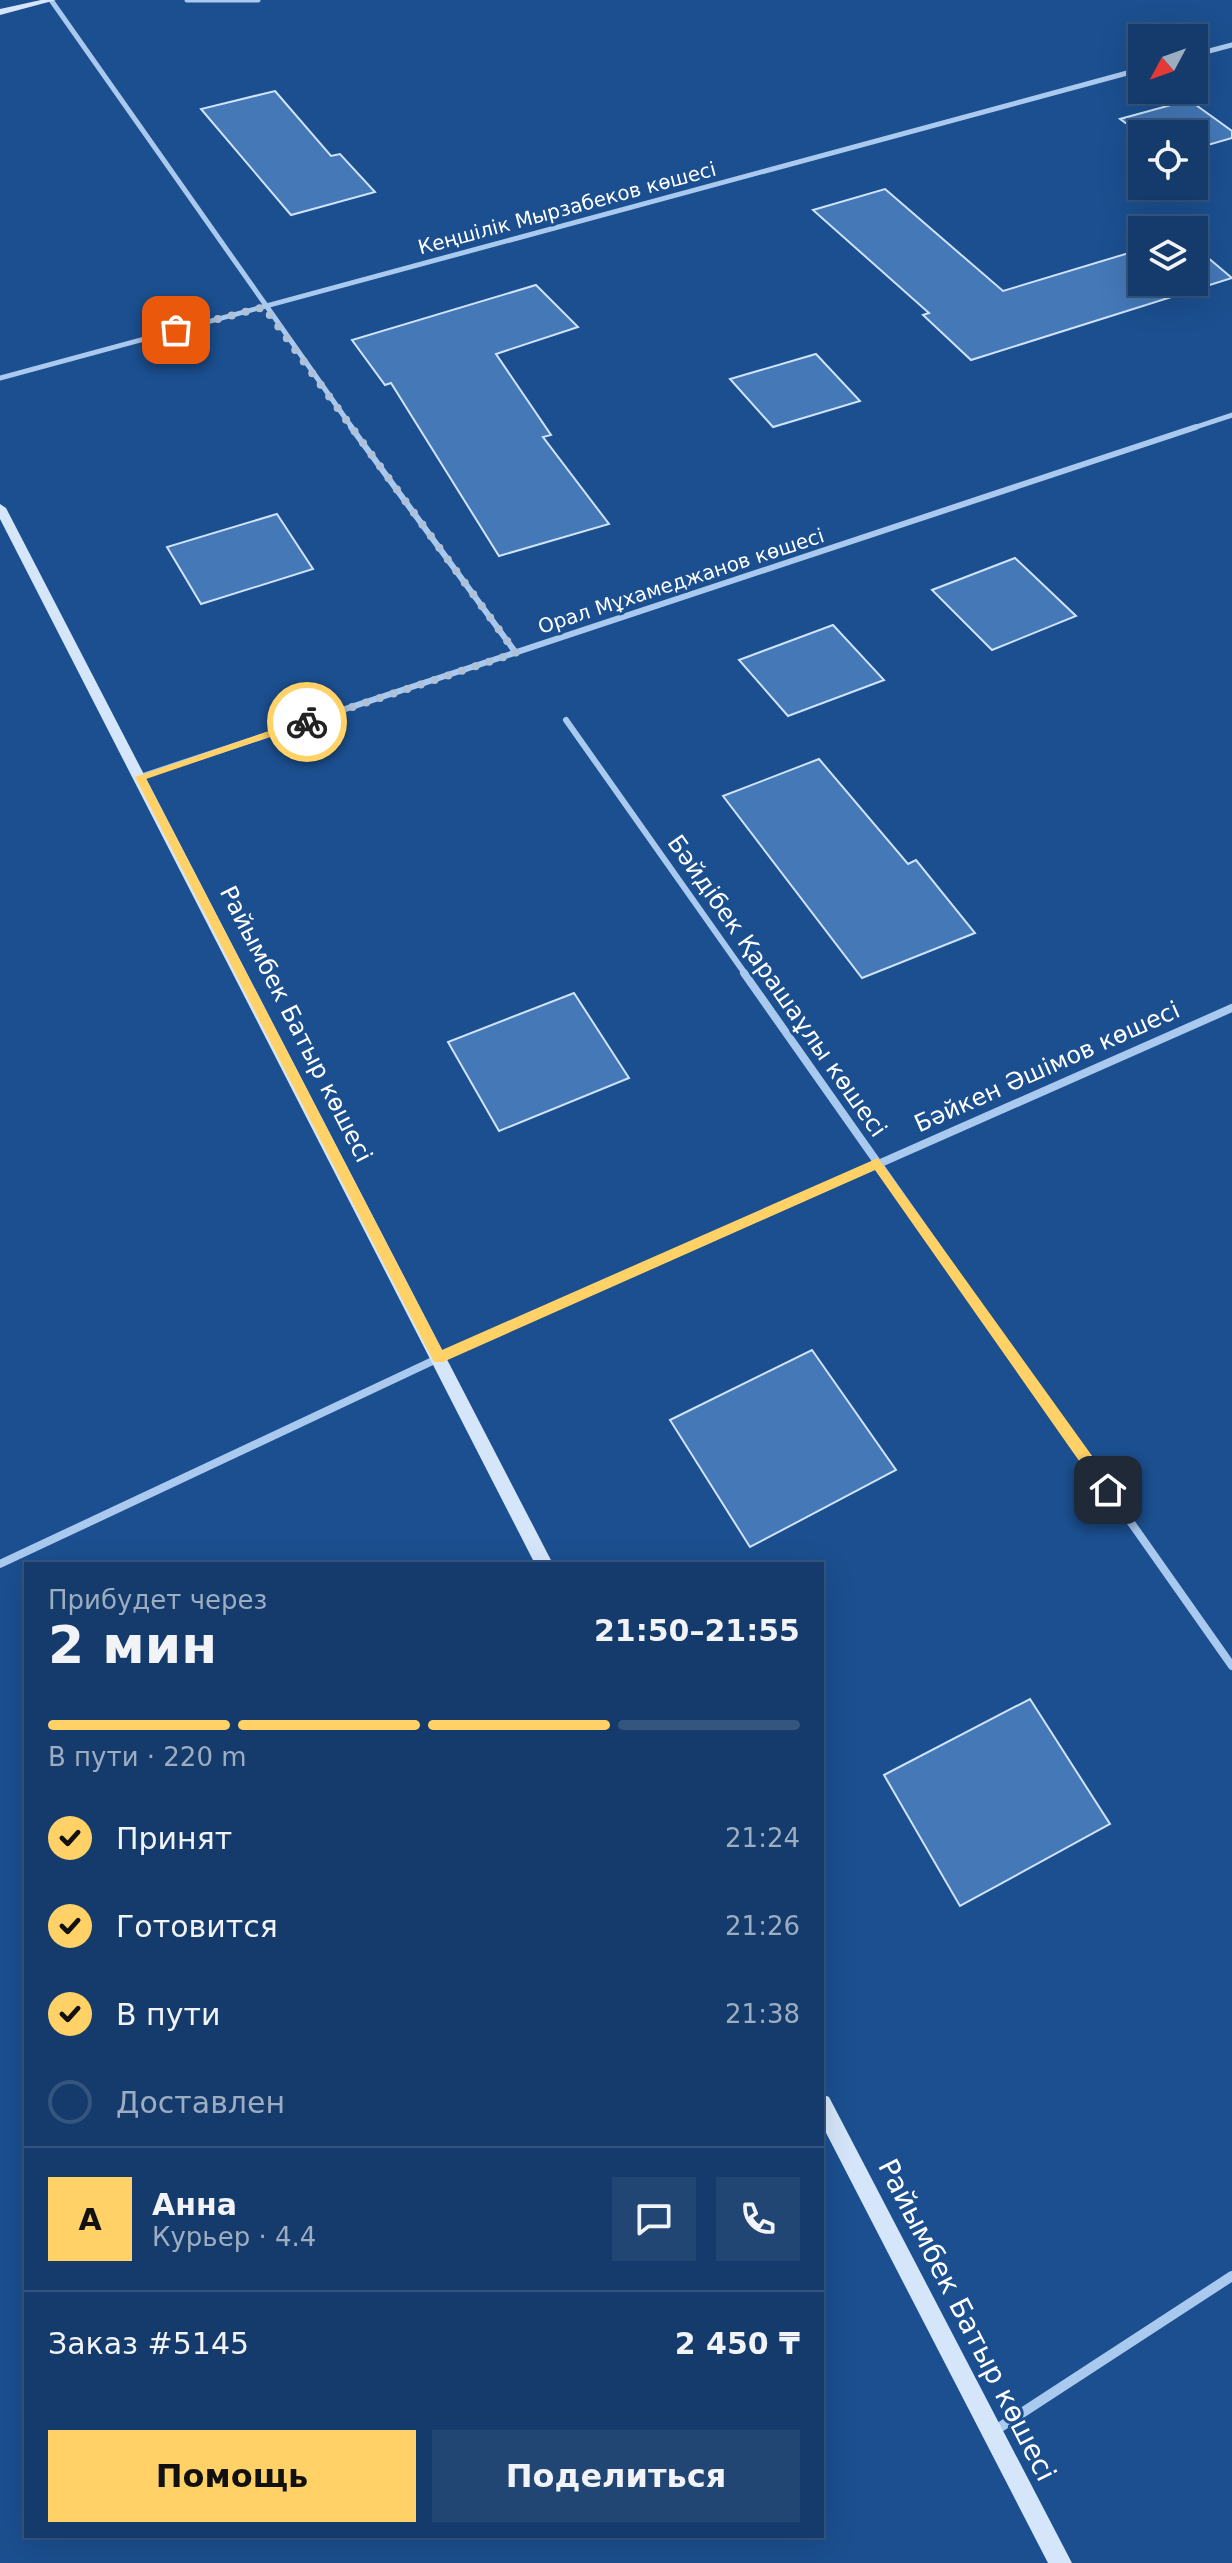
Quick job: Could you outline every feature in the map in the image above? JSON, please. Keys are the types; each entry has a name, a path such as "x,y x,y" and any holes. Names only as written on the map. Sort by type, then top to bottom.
{"street":[{"path":"0,12 51,0 264,307 516,653"},
{"path":"187,0 258,0"},
{"path":"1208,51 1232,45"},
{"name":"Кеңшілік Мырзабеков көшесі","path":"0,378 1128,73"},
{"name":"Орал Мұхамеджанов көшесі","path":"140,777 1232,415"},
{"name":"Райымбек Батыр көшесі","path":"0,508 543,1562"},
{"name":"Бәйдібек Қарашаұлы көшесі","path":"566,720 1232,1666"},
{"name":"Бәйкен Әшімов көшесі","path":"0,1564 439,1358 1232,1008"},
{"name":"Райымбек Батыр көшесі","path":"824,2108 1060,2563"},
{"path":"991,2433 1232,2276"}],"building":[{"path":"275,91 331,156 340,154 375,192 291,215 201,109"},
{"path":"1174,104 1195,104 1232,131 1232,138 1208,145 1208,120 1128,120 1128,125 1120,119"},
{"path":"885,189 1003,291 1128,253 1128,296 1175,296 971,360 923,315 929,313 813,210"},
{"path":"1208,258 1232,278 1208,286"},
{"path":"536,285 578,327 496,354 551,435 543,437 609,524 499,556 391,383 385,385 352,340"},
{"path":"816,354 860,401 773,427 730,379"},
{"path":"277,514 313,569 201,604 167,547"},
{"path":"1015,558 1076,616 992,650 932,590"},
{"path":"833,625 884,680 788,716 739,660"},
{"path":"819,759 908,864 916,860 975,933 862,978 723,796"},
{"path":"574,993 629,1078 499,1131 448,1042"},
{"path":"812,1350 896,1470 750,1547 670,1420"},
{"path":"1030,1699 1110,1824 960,1906 884,1775"}],"way so far":[{"path":"176,330 264,307 516,653 307,722"}],"route":[{"path":"307,722 140,777 439,1358 878,1163 1108,1490"}]}
